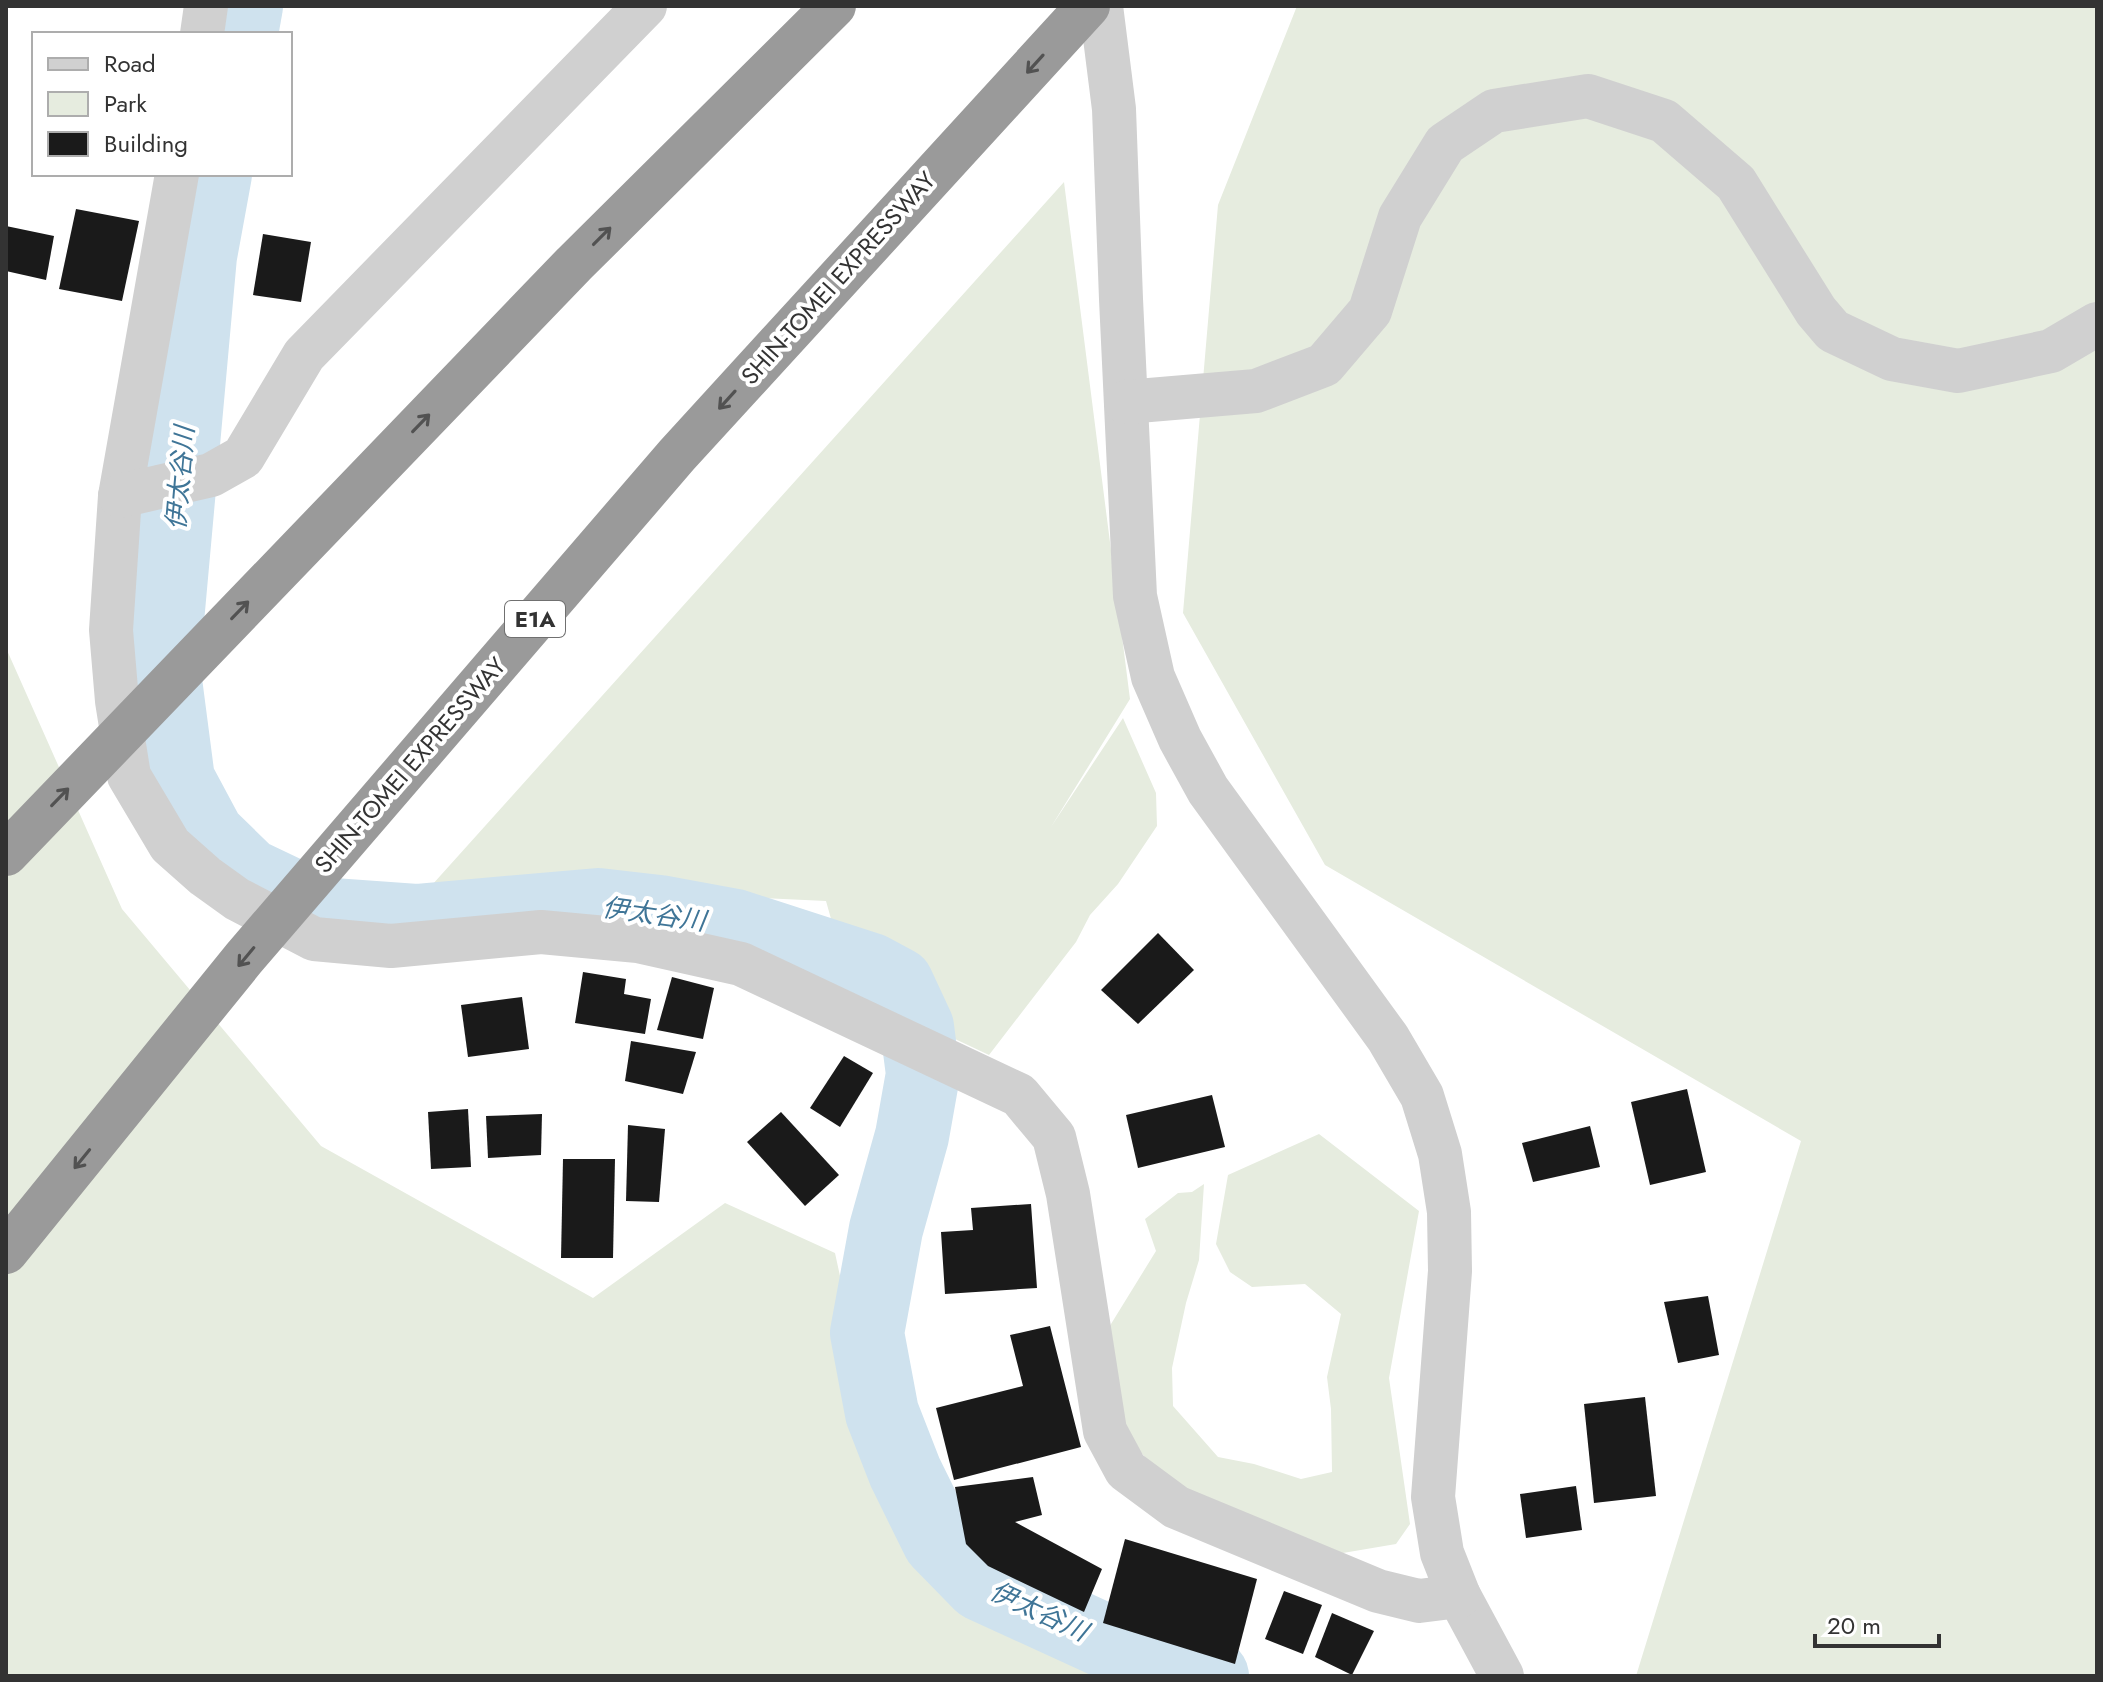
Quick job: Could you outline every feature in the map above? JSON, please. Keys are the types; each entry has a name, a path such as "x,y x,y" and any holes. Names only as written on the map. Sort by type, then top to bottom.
{"highway":[{"path":"6,854 563,275 834,6"},
{"name":"SHIN-TOMEI EXPRESSWAY","path":"6,1252 244,958 677,455 1088,6"}],"street":[{"path":"202,32 206,6"},
{"path":"131,494 211,475 243,457 304,355 645,6"},
{"path":"1101,6 1114,109 1135,596 1153,677 1180,739 1208,790 1388,1038 1422,1096 1440,1154 1449,1212 1450,1271 1433,1497 1442,1553 1459,1596 1502,1676"},
{"path":"1126,402 1256,391 1324,365 1370,311 1400,217 1445,144 1494,111 1588,96 1664,121 1736,183 1816,311 1833,331 1892,359 1958,371 2051,351 2097,324"},
{"path":"177,176 111,630 117,701 129,776 170,845 237,899 314,939 391,946 541,932 638,941 741,964 1019,1095 1054,1137 1068,1194 1105,1431 1126,1470 1176,1507 1378,1591 1419,1601 1459,1596"}],"green space":[{"path":"1297,6 2097,6 2097,1676 1636,1676 1801,1141 1325,865 1183,613 1218,205"},
{"path":"1064,182 1130,699 1051,827 1123,718 1156,793 1157,826 1118,884 1090,915 1076,942 989,1055 851,990 826,901 580,889 423,895"},
{"path":"6,648 122,909 321,1146 593,1298 725,1203 835,1253 867,1400 929,1554 1067,1647 1103,1676 6,1676"},
{"path":"1319,1134 1419,1211 1389,1378 1410,1524 1396,1544 1337,1554 1196,1516 1132,1442 1111,1405 1103,1337 1156,1251 1145,1219 1178,1193 1192,1192 1204,1184 1199,1260 1172,1368 1173,1406 1218,1457 1254,1464 1301,1479 1332,1472 1327,1377 1341,1314 1305,1284 1252,1287 1230,1272 1216,1244 1228,1175"}],"building":[{"path":"76,209 139,221 122,301 59,289"},
{"path":"6,226 54,236 46,280 6,271"},
{"path":"263,234 311,242 301,302 253,295"},
{"path":"1158,933 1194,970 1138,1024 1101,990"},
{"path":"583,972 626,979 624,994 651,999 645,1034 575,1023"},
{"path":"672,977 714,988 703,1039 657,1030"},
{"path":"522,997 529,1049 468,1057 461,1005"},
{"path":"631,1041 696,1052 683,1094 625,1081"},
{"path":"844,1056 873,1073 840,1127 810,1108"},
{"path":"1687,1089 1706,1172 1650,1185 1631,1102"},
{"path":"1212,1095 1225,1147 1138,1168 1126,1115"},
{"path":"468,1109 471,1167 431,1169 428,1112"},
{"path":"781,1112 839,1175 805,1206 747,1142"},
{"path":"542,1114 541,1155 488,1158 486,1116"},
{"path":"628,1125 665,1129 659,1202 626,1201"},
{"path":"1590,1126 1600,1167 1533,1182 1522,1143"},
{"path":"563,1159 615,1159 613,1258 561,1258"},
{"path":"1031,1204 1037,1288 945,1294 941,1232 973,1230 971,1208"},
{"path":"1708,1296 1719,1355 1678,1363 1664,1302"},
{"path":"1050,1326 1081,1447 954,1480 936,1408 1023,1386 1010,1335"},
{"path":"1645,1397 1656,1496 1594,1503 1584,1404"},
{"path":"1033,1477 1042,1515 1015,1522 1102,1569 1084,1612 988,1566 966,1544 955,1487"},
{"path":"1576,1486 1582,1530 1526,1538 1520,1494"},
{"path":"1125,1539 1257,1579 1235,1664 1103,1623"},
{"path":"1284,1591 1322,1605 1303,1654 1265,1639"},
{"path":"1332,1613 1374,1631 1352,1675 1315,1657"}],"waterway":[{"name":"伊太谷川","path":"241,32 246,6"},
{"name":"伊太谷川","path":"215,176 200,256 163,665 178,780 208,836 248,875 332,915 416,921 598,905 659,912 735,926 871,970 897,984 917,1027 923,1074 912,1136 886,1229 867,1333 882,1413 905,1472 939,1541 981,1584 1149,1661 1212,1676"}]}
